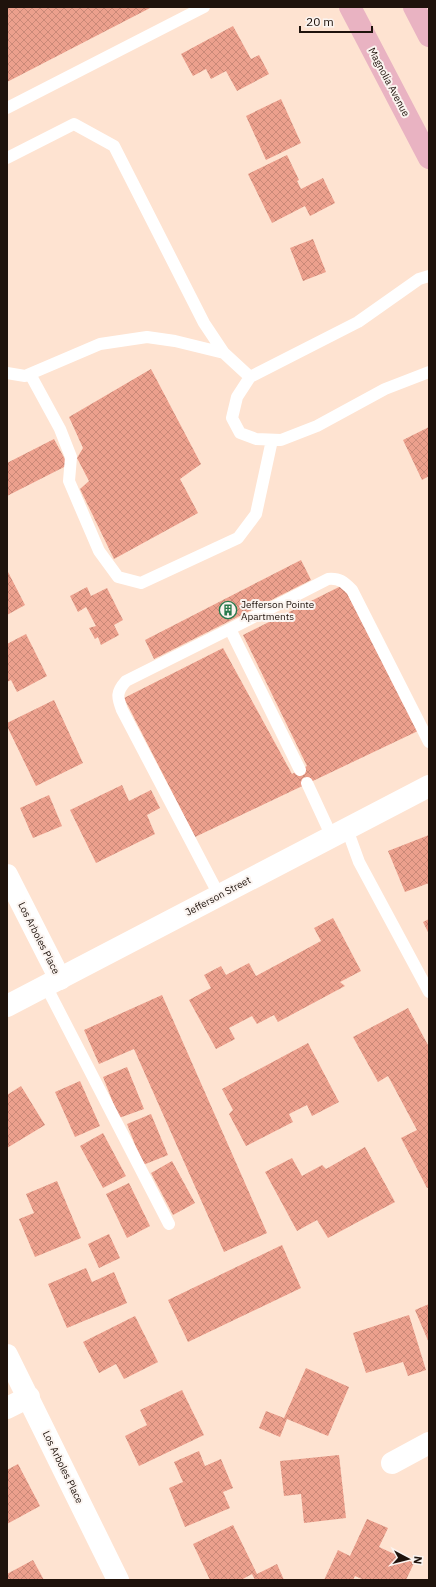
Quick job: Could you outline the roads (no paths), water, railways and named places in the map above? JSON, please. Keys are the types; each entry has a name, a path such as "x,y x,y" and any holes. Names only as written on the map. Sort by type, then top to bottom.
{"main road":[{"name":"Magnolia Avenue","path":"350,7 429,158"},
{"path":"414,7 429,36"}],"street":[{"name":"Jefferson Street","path":"7,1006 429,786"},
{"name":"Los Arboles Place","path":"7,875 53,982"},
{"name":"Los Arboles Place","path":"7,1355 118,1580"},
{"path":"7,1408 29,1398"},
{"path":"392,1463 429,1443"}],"lane":[{"path":"7,108 204,7"},
{"path":"7,158 74,124 114,146 204,323 224,353 250,377"},
{"path":"429,276 419,279 358,322 250,377 236,397 232,418 240,433 256,439 281,440 317,426 385,389 429,372"},
{"path":"7,373 25,376 100,344 146,337 175,341 224,353"},
{"path":"30,374 60,429 71,457 69,481 99,551 118,577 141,584 238,538 256,514 272,440"},
{"path":"219,896 122,710 118,699 119,688 126,681 328,579 336,579 344,582 352,590 429,742"},
{"path":"230,629 300,770"},
{"path":"307,783 359,862 426,978 429,992"},
{"path":"53,982 169,1224"}],"place":[{"name":"Jefferson Pointe Apartments","path":"228,610"}]}
